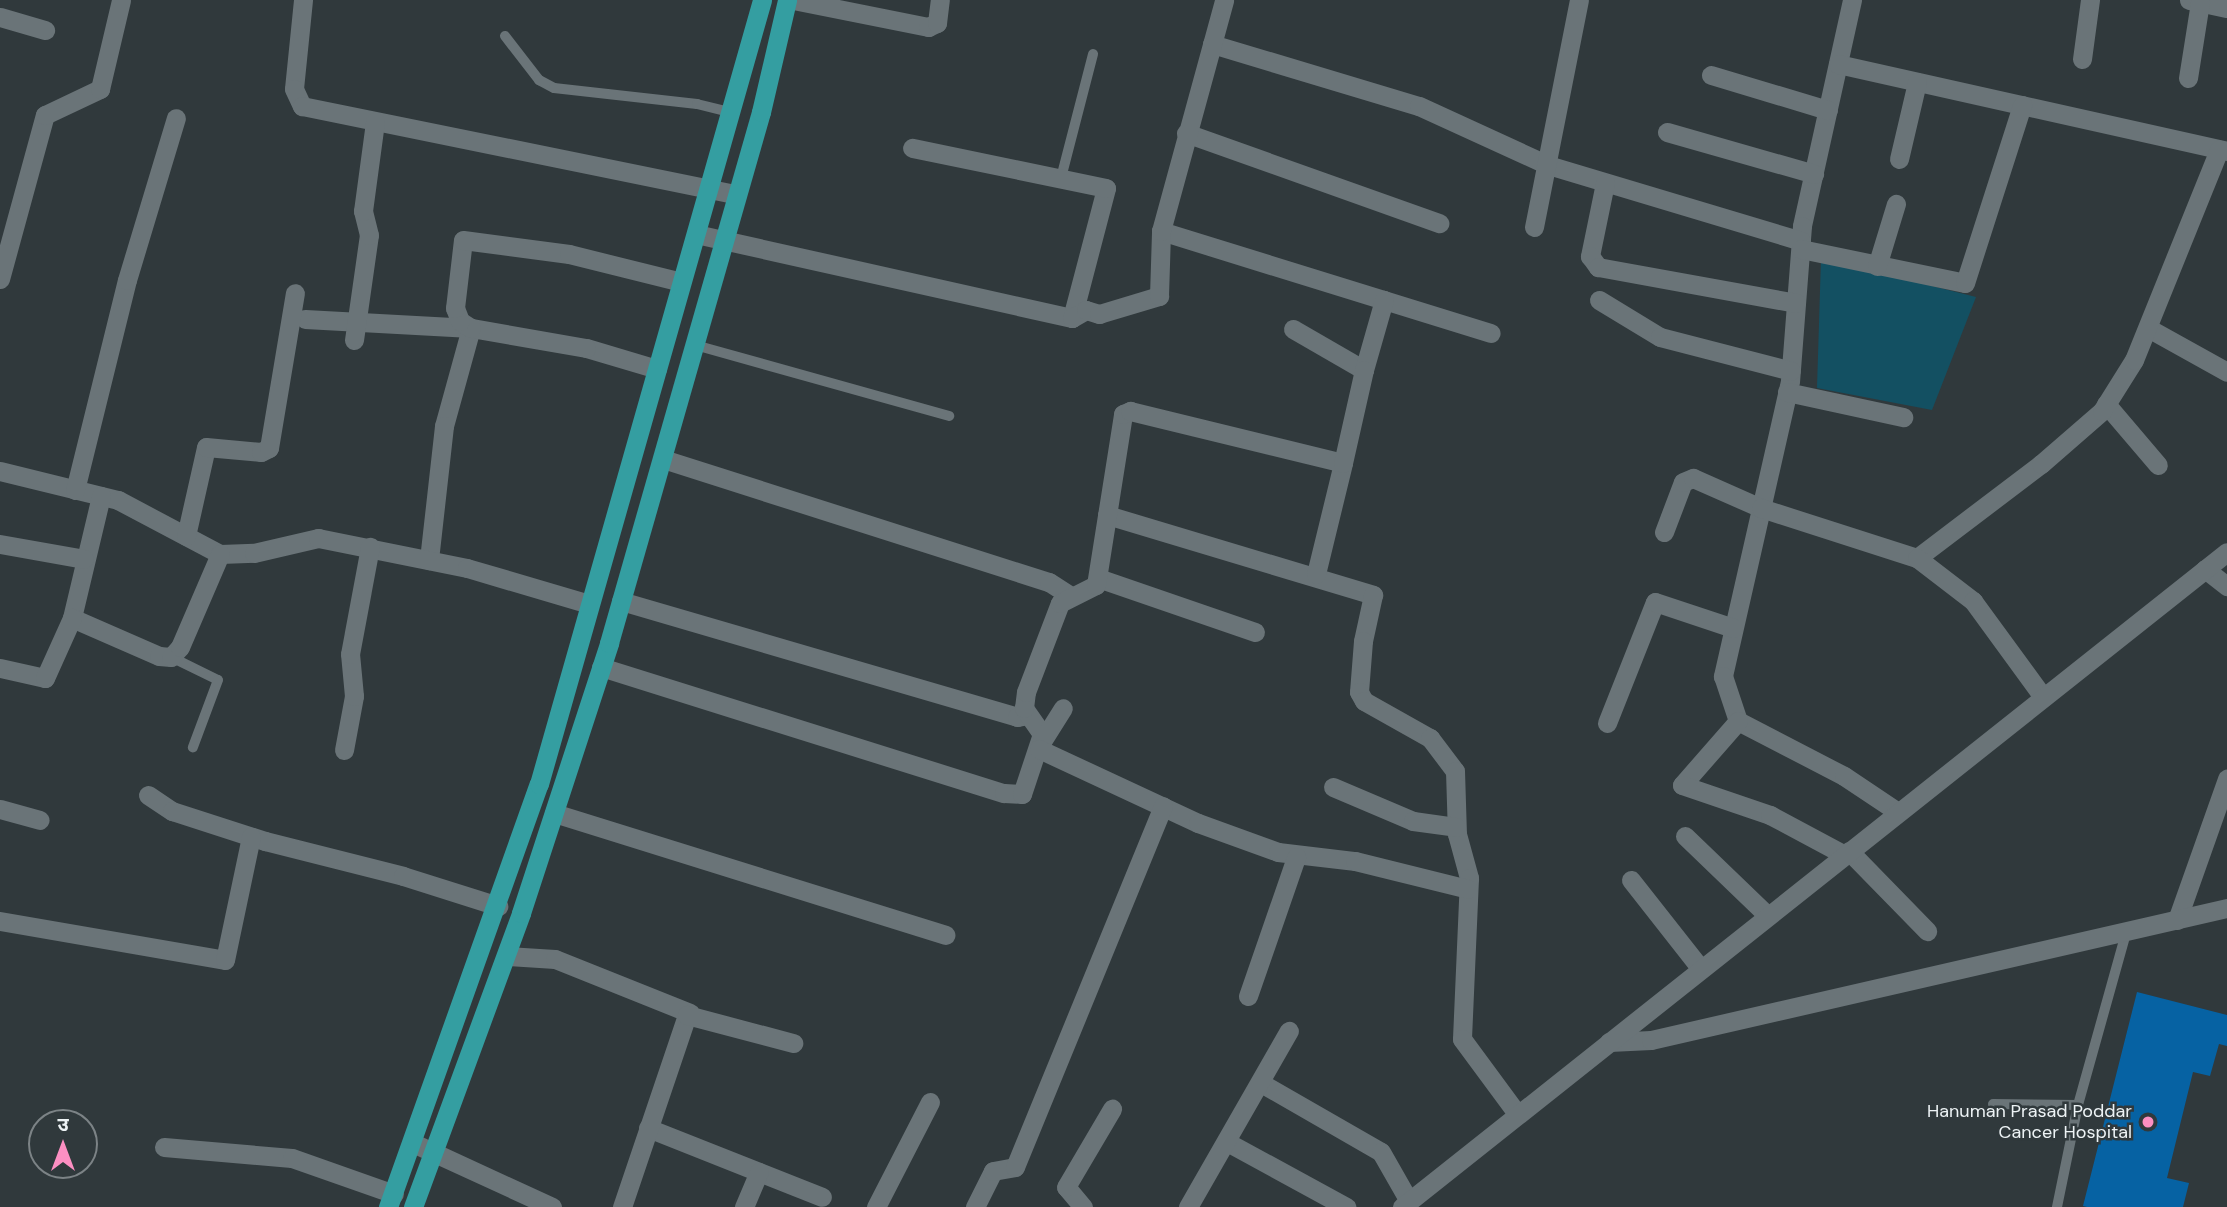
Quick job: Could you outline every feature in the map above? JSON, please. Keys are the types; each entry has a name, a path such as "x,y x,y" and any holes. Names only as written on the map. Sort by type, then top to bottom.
{"main road":[{"path":"391,1200 498,906 539,784 762,0"},
{"path":"413,1207 435,1155 506,956 601,667 761,113 787,0"}],"street":[{"path":"0,279 45,115 100,89 121,0"},
{"path":"303,0 294,89 302,106 736,194"},
{"path":"793,0 928,27 937,23 940,0"},
{"path":"696,234 1072,318 1087,310 1099,314 1159,296 1161,231 1224,0"},
{"path":"1534,227 1579,0"},
{"path":"1852,0 1801,245 1787,392 1723,676 1738,721 1844,776 1898,813"},
{"path":"2082,59 2090,0"},
{"path":"2188,78 2194,1 2226,5"},
{"path":"0,17 45,30"},
{"path":"1212,44 1419,106 1548,165 1801,245 1877,266 1965,283 2022,105"},
{"path":"1838,64 2223,150 2134,360 2106,404 2041,464 1917,558"},
{"path":"1711,75 1828,110"},
{"path":"1899,159 1917,82"},
{"path":"75,490 127,280 176,118"},
{"path":"355,331 369,234 363,211 375,121"},
{"path":"1667,132 1814,174"},
{"path":"1186,133 1439,223"},
{"path":"912,148 1107,190 1072,318"},
{"path":"1605,183 1590,256 1598,267 1796,303"},
{"path":"1877,266 1896,204"},
{"path":"1161,231 1490,333"},
{"path":"471,328 460,321 455,308 464,238 569,254 681,282"},
{"path":"186,536 206,447 261,452 270,448 295,293"},
{"path":"1316,574 1364,370 1384,300"},
{"path":"1599,300 1660,337 1791,371"},
{"path":"305,319 355,331 471,328 586,348 657,369"},
{"path":"429,560 444,426 471,328"},
{"path":"1293,328 1364,370"},
{"path":"2148,328 2227,372"},
{"path":"1787,392 1903,417"},
{"path":"2106,404 2158,465"},
{"path":"1040,746 1040,728 1028,715 1026,692 1060,603 1069,595 1092,591 1098,578 1121,417 1126,412 1343,463"},
{"path":"663,459 1049,582 1069,595"},
{"path":"0,471 101,496 220,554 254,553 318,537 429,560 589,604"},
{"path":"1664,532 1687,478 1761,508 1917,558 1973,601 2043,697"},
{"path":"0,668 45,678 72,618 101,496"},
{"path":"1107,515 1316,574 1373,595 1363,642 1359,692 1364,701 1419,730 1450,760 1457,783 1456,827 1468,889 1462,1039 1518,1115"},
{"path":"0,544 84,559"},
{"path":"344,750 354,696 349,654 370,547"},
{"path":"1261,1083 1381,1153 1406,1204 2227,552"},
{"path":"72,618 159,656 171,657 180,647 220,554"},
{"path":"2206,569 2227,586"},
{"path":"1098,578 1255,632"},
{"path":"621,601 1017,716 1028,715"},
{"path":"1607,723 1655,602 1733,628"},
{"path":"601,667 1015,796 1026,788 1040,746 1063,708"},
{"path":"1738,721 1682,785 1798,827 1847,853 1927,931"},
{"path":"1040,746 1163,806 1296,857 1355,861 1468,889"},
{"path":"2177,920 2227,779"},
{"path":"1333,787 1413,821 1456,827"},
{"path":"148,795 172,811 251,837 403,876 498,906"},
{"path":"975,1207 993,1171 1015,1167 1163,806"},
{"path":"0,808 40,820"},
{"path":"554,813 945,935"},
{"path":"1685,836 1768,916"},
{"path":"0,921 225,960 251,837"},
{"path":"1248,996 1296,857"},
{"path":"1631,880 1701,969"},
{"path":"1609,1042 1651,1040 2227,908"},
{"path":"506,956 555,959 690,1013 793,1043"},
{"path":"622,1207 684,1018 690,1013"},
{"path":"1188,1207 1289,1031"},
{"path":"876,1207 930,1102"},
{"path":"1083,1207 1066,1187 1112,1109"},
{"path":"648,1128 822,1197"},
{"path":"1227,1142 1346,1207"},
{"path":"412,1143 552,1207"},
{"path":"164,1147 292,1158 391,1200"},
{"path":"744,1207 759,1172"}],"lane":[{"path":"505,36 539,80 554,88 684,103 730,113"},
{"path":"1061,178 1093,54"},
{"path":"695,345 949,416"},
{"path":"171,657 218,680 194,747"},
{"path":"2057,1207 2078,1105 2126,933"},
{"path":"1993,1104 2078,1105"}],"shaded area":[{"path":"1821,258 1976,297 1932,410 1817,388"}],"building":[{"path":"2137,992 2227,1015 2227,1046 2219,1044 2210,1076 2193,1072 2167,1178 2189,1183 2183,1207 2087,1207 2083,1206"}],"place":[{"name":"Hanuman Prasad Poddar Cancer Hospital","path":"2148,1122"}]}
